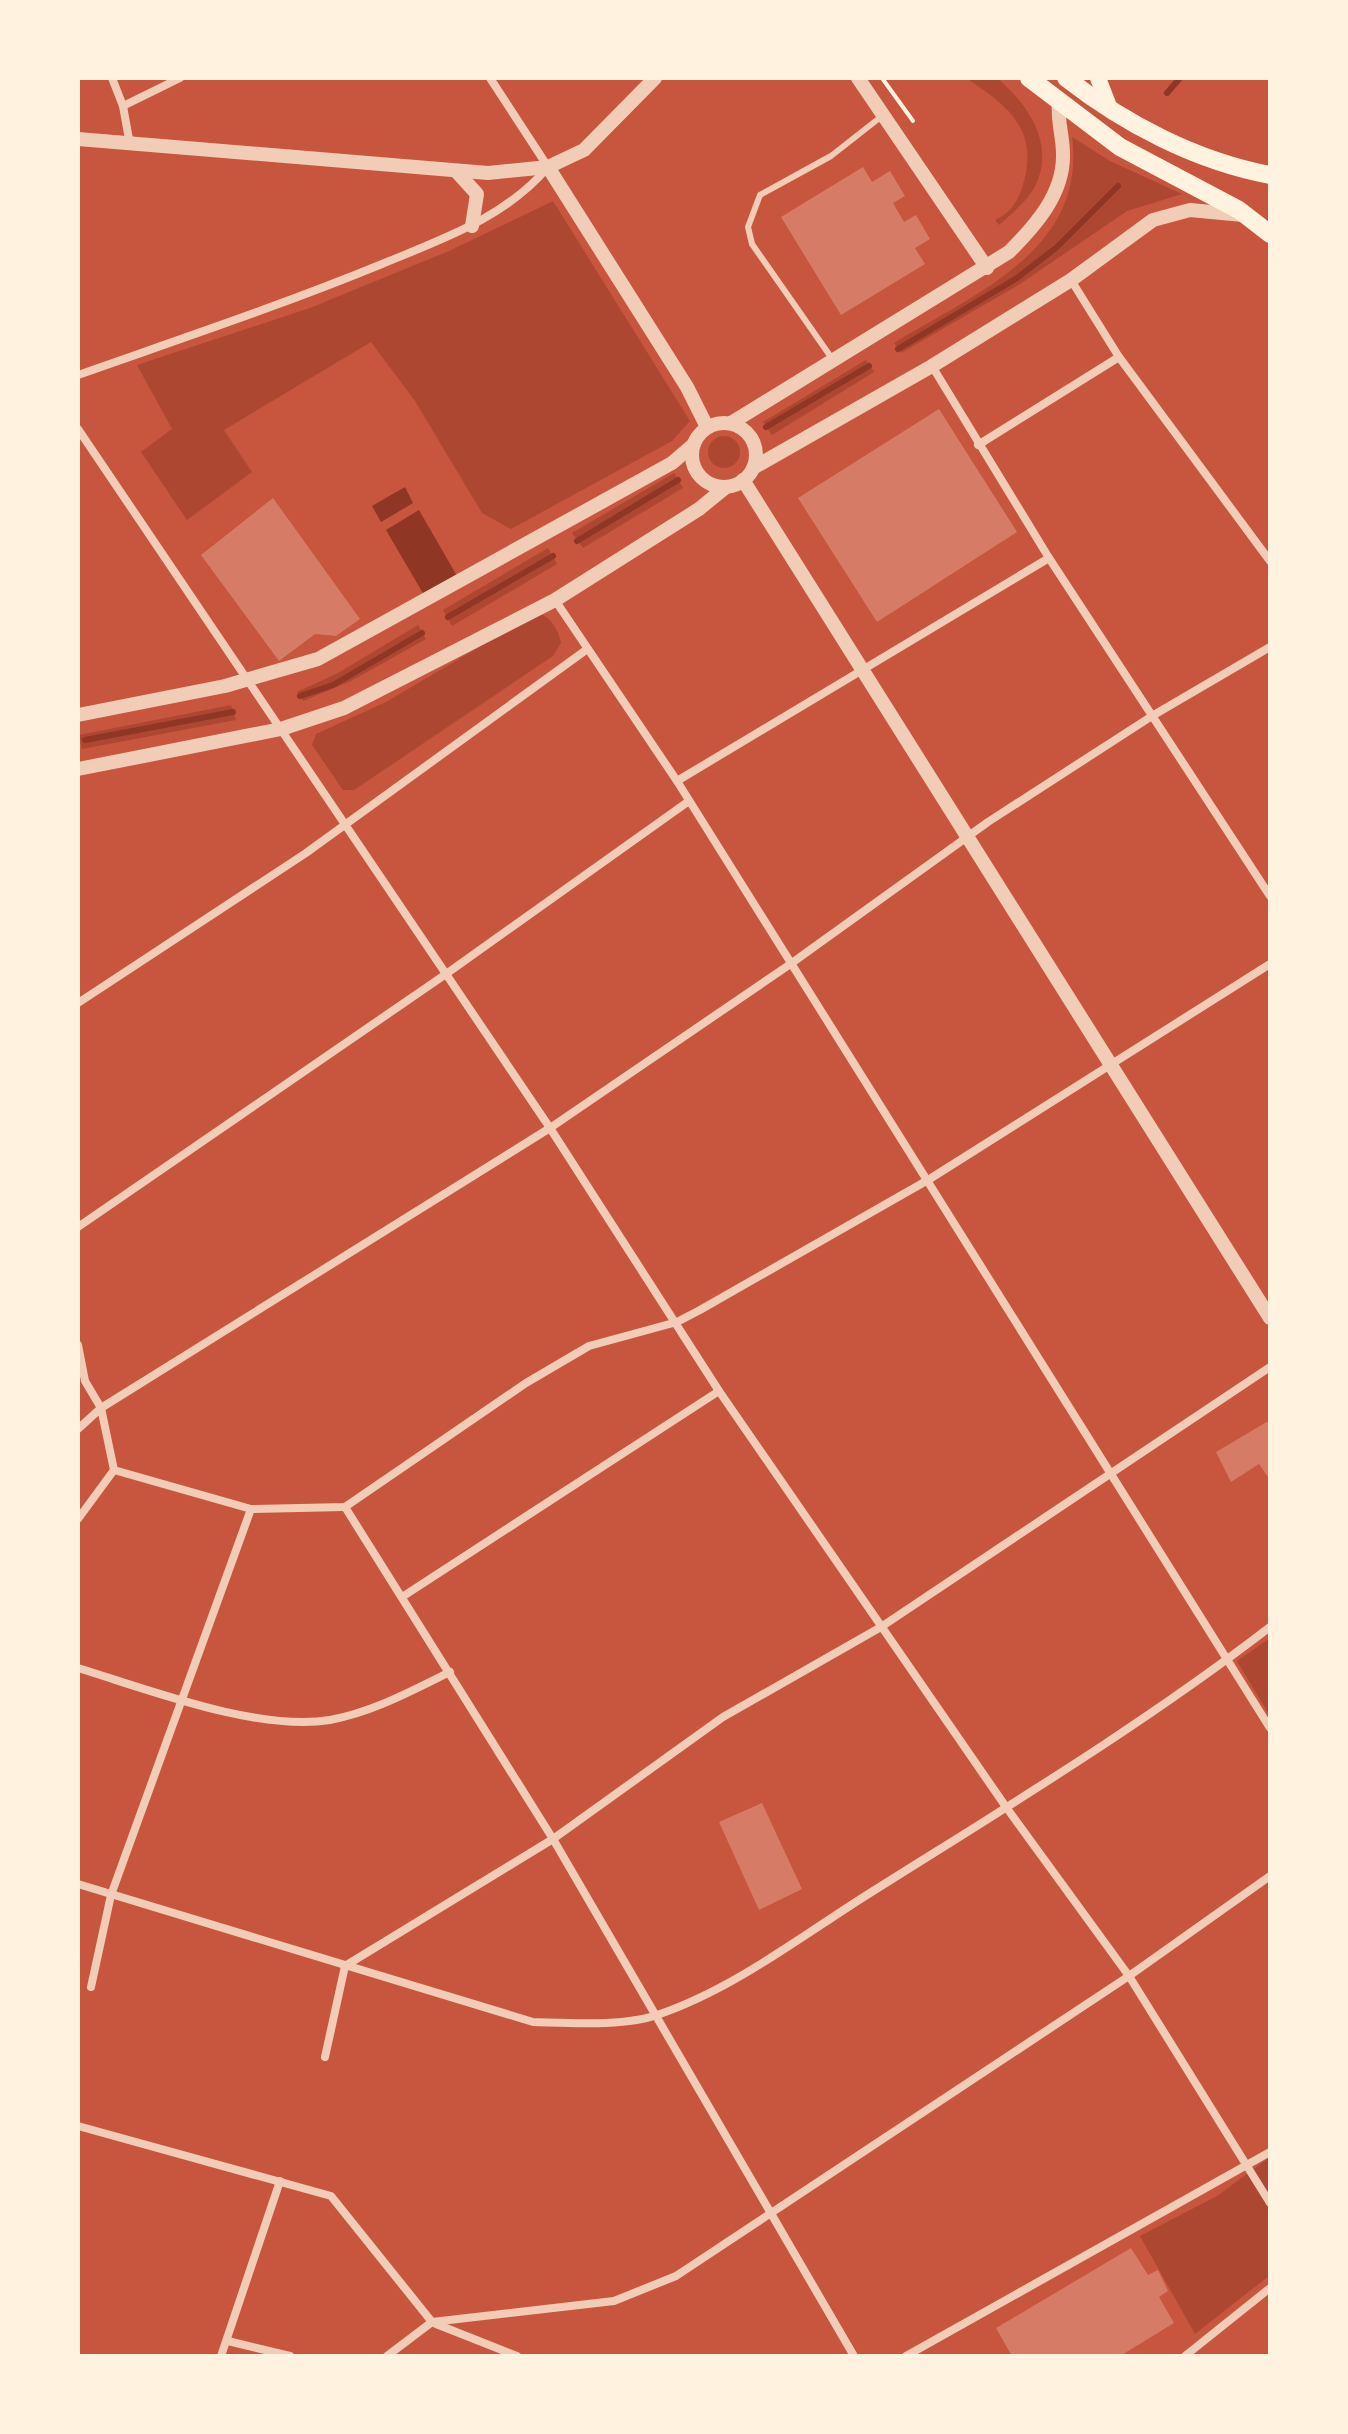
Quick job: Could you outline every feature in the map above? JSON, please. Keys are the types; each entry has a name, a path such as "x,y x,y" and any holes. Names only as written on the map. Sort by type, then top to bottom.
{"main road":[{"path":"1029,78 1059,103 1138,158 1248,216 1270,234"},
{"path":"1066,78 1110,109 1192,153 1270,175"},
{"path":"1098,78 1110,109"}],"street":[{"path":"112,78 123,106 130,145"},
{"path":"123,106 180,78"},
{"path":"490,78 687,387 707,427"},
{"path":"78,139 457,172 488,173 548,167 584,150 655,78"},
{"path":"858,80 987,268"},
{"path":"78,715 249,680 318,659 345,646 672,463 693,445 707,427 731,423 987,268 1026,236 1051,200 1063,159 1059,103"},
{"path":"78,375 326,287 472,226 528,191 548,167"},
{"path":"457,172 477,194 472,226"},
{"path":"78,769 281,729 344,708 555,600 699,509 726,487 743,480 753,468 932,366 1071,280 1119,242 1165,214 1203,210 1248,216"},
{"path":"1071,280 1119,357 1270,561"},
{"path":"978,445 1119,357"},
{"path":"932,366 1049,558 1270,896"},
{"path":"731,423 753,440 753,468"},
{"path":"78,429 550,1128 719,1391 1006,1807 1129,1976 1250,2166 1270,2203"},
{"path":"693,445 694,465 699,475 716,486 726,487"},
{"path":"743,480 1270,1318"},
{"path":"677,781 1049,558"},
{"path":"555,600 677,781 789,965 1112,1471 1270,1728"},
{"path":"78,1429 101,1408 550,1128 789,965 966,837 1152,716 1270,647"},
{"path":"78,1003 306,853 586,650"},
{"path":"78,1227 446,974 689,801"},
{"path":"114,1470 251,1509 345,1507 526,1383 589,1346 677,1322 928,1180 1270,964"},
{"path":"78,1345 85,1381 101,1408 114,1470 78,1519"},
{"path":"325,2057 345,1966 553,1839 723,1717 881,1627 1270,1367"},
{"path":"402,1597 719,1391"},
{"path":"345,1507 553,1839 854,2356"},
{"path":"91,1987 111,1895 251,1509"},
{"path":"78,1884 533,2022 582,2024 656,2016 717,1988 1006,1807 1229,1658 1270,1627"},
{"path":"78,1668 183,1701 293,1721 328,1720 375,1708 450,1672"},
{"path":"387,2356 432,2322 614,2301 676,2276 1129,1976 1270,1876"},
{"path":"78,2126 331,2196 432,2322 517,2356"},
{"path":"906,2356 1250,2166 1270,2152"},
{"path":"221,2356 280,2181"},
{"path":"1185,2356 1270,2288"},
{"path":"228,2341 290,2356"}],"lane":[{"path":"833,360 752,244 748,227 760,195 831,156 882,116"}],"path":[{"path":"882,78 913,121"}],"shaded area":[{"path":"966,78 997,78 1028,113 1041,142 1040,172 1034,188 999,225 995,220 1012,207 1022,188 1027,168 1024,136 1008,111"},
{"path":"1072,137 1110,161 1182,194 1127,211 1020,284 901,353 894,343 989,286 1019,264 1043,239 1062,210 1072,176"},
{"path":"553,201 690,421 672,441 511,529 482,513 415,401 371,342 224,430 252,472 187,520 141,452 172,429 137,365 310,308 449,251"},
{"path":"866,360 874,372 772,435 763,422"},
{"path":"724,436 735,441 740,452 735,463 724,468 713,463 708,452 713,441"},
{"path":"674,473 683,488 583,548 572,533"},
{"path":"405,487 413,503 381,522 372,506"},
{"path":"419,510 457,576 424,595 386,530"},
{"path":"548,548 557,564 452,626 443,610"},
{"path":"537,613 550,620 558,634 561,643 553,656 354,790 343,790 312,745 316,734 386,702"},
{"path":"418,625 426,639 351,681 303,701 297,692 338,673"},
{"path":"231,705 236,720 82,749 79,735"},
{"path":"1270,1638 1270,1716 1237,1661"},
{"path":"1270,2157 1270,2275 1195,2334 1140,2236 1217,2196"}],"building":[{"path":"863,167 872,182 890,171 905,196 893,203 904,222 916,215 930,239 915,248 925,264 841,315 781,217"},
{"path":"939,409 1017,532 877,622 798,498"},
{"path":"273,498 360,619 336,636 315,634 279,661 201,555"},
{"path":"1270,1420 1270,1480 1259,1464 1231,1482 1216,1452"},
{"path":"762,1803 802,1889 759,1910 719,1822"},
{"path":"1131,2248 1148,2275 1158,2270 1168,2291 1159,2297 1174,2323 1120,2356 1012,2356 996,2328"}],"waterway":[{"path":"1167,93 1180,78"},
{"path":"898,349 1017,278 1057,247 1118,186"},
{"path":"766,427 869,366"},
{"path":"577,541 678,480"},
{"path":"448,617 553,556"},
{"path":"300,696 333,685 422,633"},
{"path":"85,740 233,712"}]}
